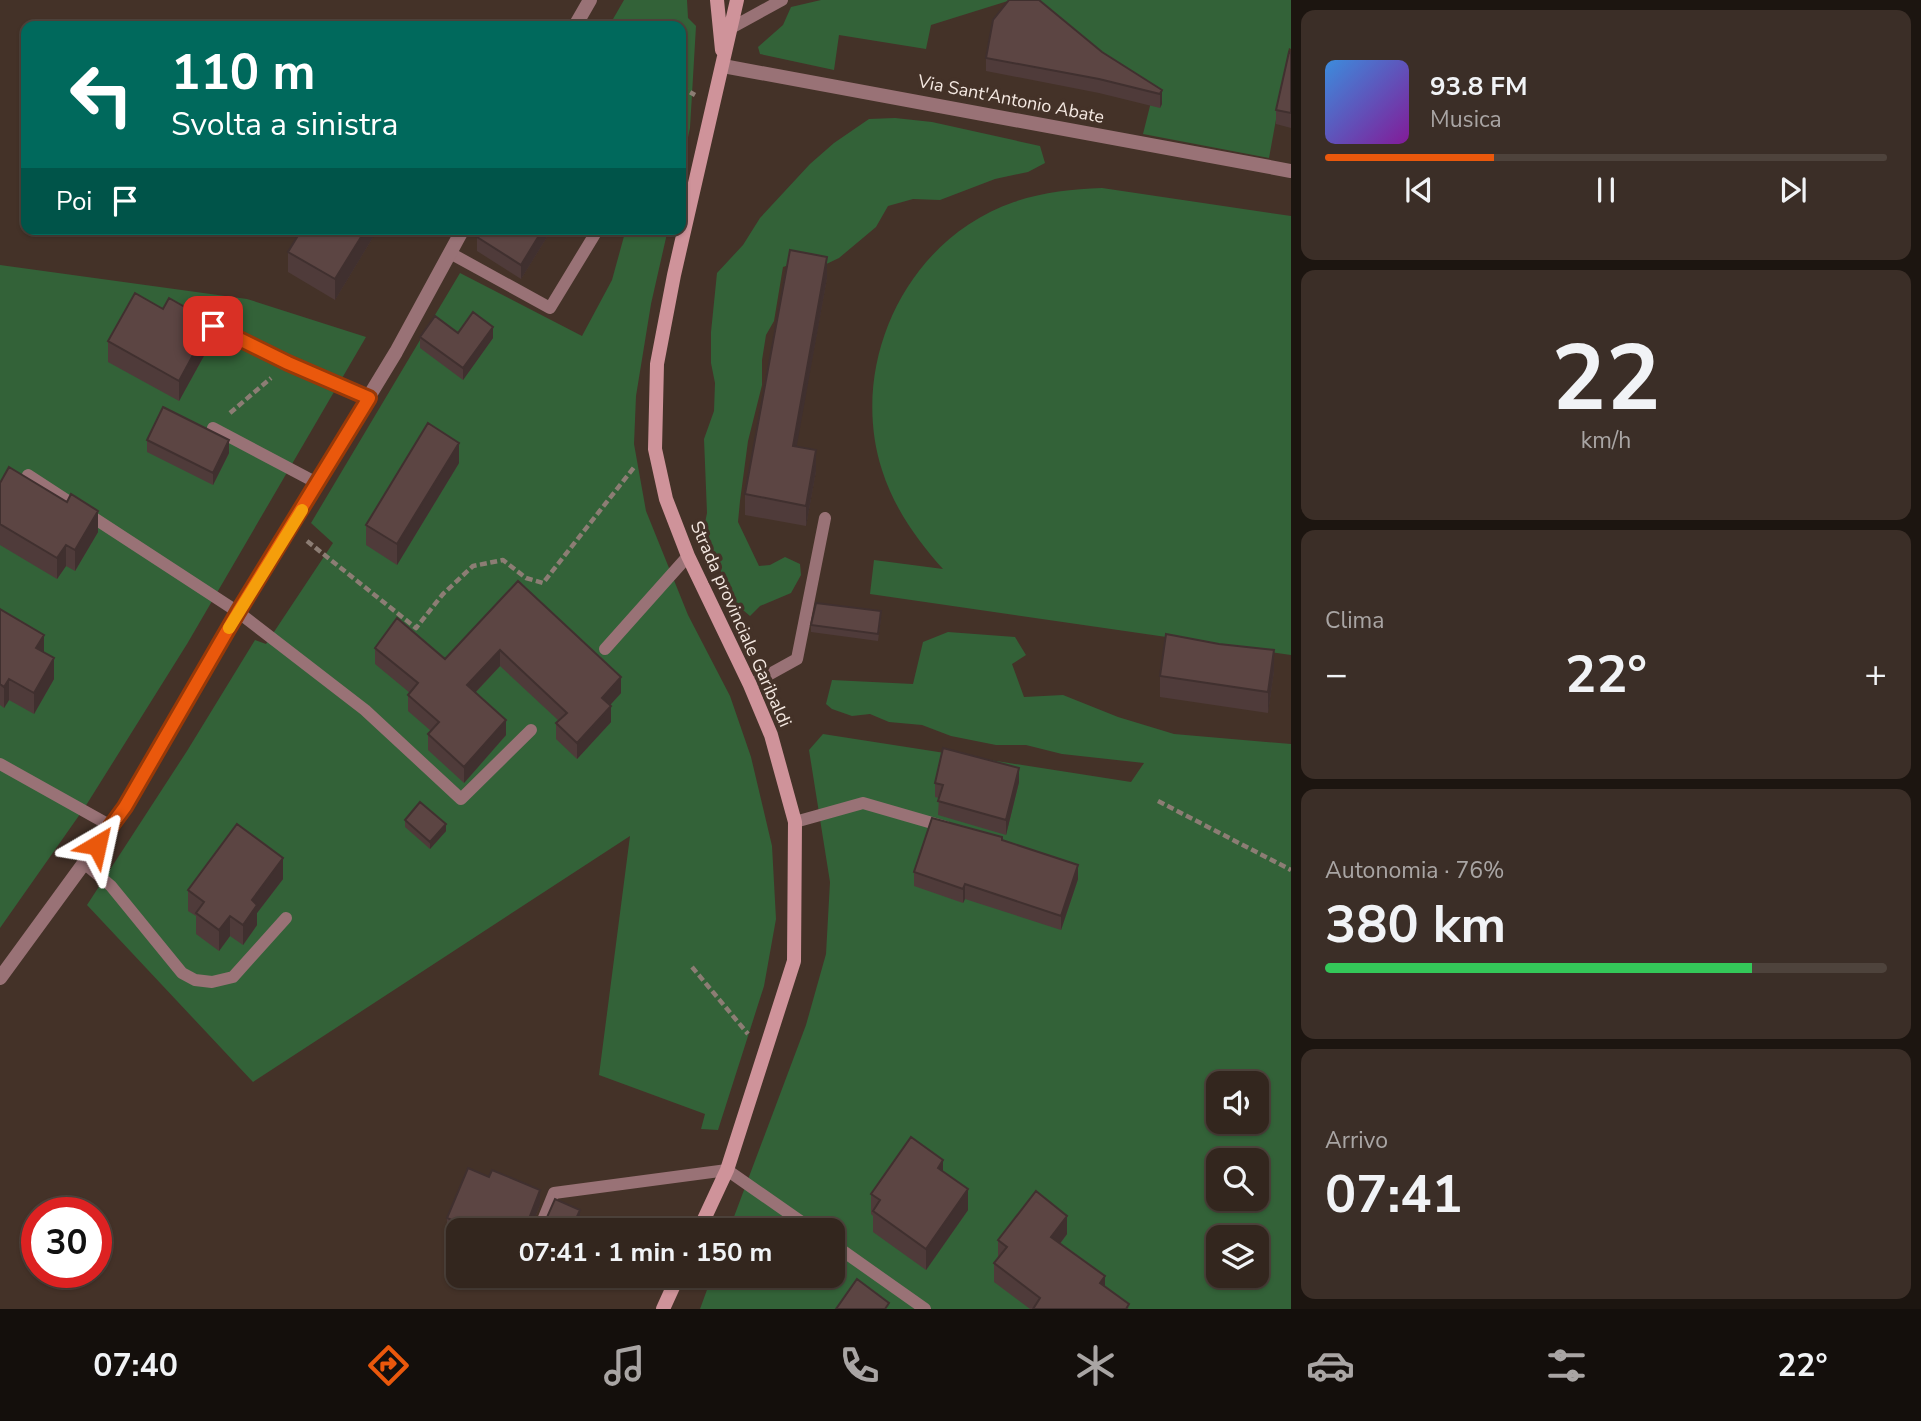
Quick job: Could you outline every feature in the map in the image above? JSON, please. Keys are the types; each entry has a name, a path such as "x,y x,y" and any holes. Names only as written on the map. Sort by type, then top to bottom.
{"main road":[{"name":"Strada provinciale Garibaldi","path":"717,0 723,66"},
{"name":"Strada provinciale Garibaldi","path":"686,224 737,0"},
{"name":"Strada provinciale Garibaldi","path":"683,235 660,352 655,449 666,499 688,556 771,735 795,822 794,961 727,1170 705,1218"},
{"path":"663,1309 673,1288"}],"street":[{"path":"578,21 590,0"},
{"name":"Via Sant'Antonio Abate","path":"723,66 1291,171"},
{"path":"0,978 125,807 238,612 369,398 460,235"}],"lane":[{"path":"731,28 782,0"},
{"path":"450,253 550,308 594,235"},
{"path":"213,326 288,363 369,398"},
{"path":"213,428 317,484"},
{"path":"28,475 238,612 365,710 461,799 531,730"},
{"path":"750,685 797,659 825,518"},
{"path":"605,649 688,556"},
{"path":"0,764 111,827"},
{"path":"795,822 863,803 964,832"},
{"path":"84,863 111,886 182,973 195,980 212,982 233,977 286,918"},
{"path":"544,1218 554,1193 727,1170 796,1218"},
{"path":"845,1252 925,1309"}],"path":[{"path":"213,428 288,363"},
{"path":"291,528 416,628 443,594 473,566 503,560 526,578 543,583 631,470 655,449"},
{"path":"1158,801 1291,870"},
{"path":"692,967 745,1032 767,1046"}],"green space":[{"path":"624,0 687,0 688,18 696,26 690,128 686,147 686,21 612,21"},
{"path":"821,0 1011,0 931,25 926,49 839,35 834,70 760,54 758,47 783,25 791,7"},
{"path":"1034,0 1291,0 1291,49 1289,48 1269,158 1143,134 1153,94"},
{"path":"895,118 932,122 1040,146 1045,163 1028,172 995,179 940,200 913,199 888,206 876,227 839,258 820,267 795,263 783,267 774,321 766,335 762,385 748,441 738,522 759,566 770,565 785,557 800,564 801,575 791,593 760,606 750,616 730,599 720,569 703,533 707,513 704,439 714,411 711,332 717,273 743,245 760,218 810,164 834,143 869,119"},
{"path":"1102,188 1291,216 1291,655 870,594 874,560 943,569 915,535 893,497 882,470 873,430 873,389 880,348 895,310 916,275 943,245 976,220 1014,202 1036,196"},
{"path":"624,235 667,235 651,304 636,396 634,444 646,511 688,615 730,696 751,757 772,846 776,919 764,986 718,1130 701,1129 705,1114 599,1075 630,836 253,1082 87,905 255,640 266,644 333,543 311,523 460,273 582,336 612,280"},
{"path":"0,265 247,299 366,337 187,644 85,807 0,928"},
{"path":"948,632 1015,637 1026,655 1012,664 1024,697 1063,695 1118,717 1174,734 1291,744 1291,1309 700,1309 708,1288 845,1288 845,1218 734,1218 806,1025 826,954 830,882 809,750 823,734 1131,782 1144,763 1062,754 1026,745 996,745 951,736 922,725 889,722 870,714 852,716 826,704 832,680 913,684 923,642"}],"building":[{"path":"1009,0 1039,0 1102,52 1162,90 1160,94 1099,79 986,58 993,20"},
{"path":"1289,52 1291,53 1291,113 1276,110"},
{"path":"298,235 362,235 335,279 288,252"},
{"path":"478,235 539,235 521,265 477,237"},
{"path":"790,250 827,257 793,446 816,450 806,506 745,494"},
{"path":"135,293 163,309 169,298 211,322 179,381 108,341"},
{"path":"473,312 493,327 463,368 420,337 435,316 458,333"},
{"path":"163,407 229,440 213,473 147,440"},
{"path":"428,423 459,443 397,544 366,525"},
{"path":"9,467 67,502 71,494 98,511 75,550 66,545 57,558 0,524 0,483"},
{"path":"518,581 621,677 602,698 611,706 577,743 556,723 567,713 500,650 467,685 506,720 464,767 428,734 439,722 408,695 418,683 375,648 397,618 445,659"},
{"path":"816,603 881,611 878,634 811,625"},
{"path":"0,609 44,635 36,648 54,658 34,693 9,679 4,687 0,684"},
{"path":"1166,634 1219,644 1274,650 1268,692 1160,676"},
{"path":"943,748 1019,768 1006,820 938,801 943,785 935,783"},
{"path":"420,802 446,824 430,842 405,820"},
{"path":"932,818 1002,837 1002,840 1078,865 1061,916 965,884 963,889 914,872"},
{"path":"237,824 283,858 252,900 257,905 243,925 230,916 219,930 196,913 204,902 188,890"},
{"path":"911,1137 943,1160 938,1168 968,1189 926,1249 873,1211 880,1200 871,1194"},
{"path":"468,1168 489,1177 492,1170 540,1190 532,1218 447,1218"},
{"path":"1036,1191 1067,1216 1051,1237 1105,1276 1100,1283 1129,1304 1126,1309 1033,1309 1040,1298 994,1263 1007,1247 998,1240"},
{"path":"555,1199 580,1210 576,1218 547,1218"},
{"path":"857,1279 889,1303 885,1309 836,1309"}],"slow traffic":[{"path":"229,628 302,510"}],"route":[{"path":"97,845 125,807 238,612 369,398 288,363 213,326"}]}
